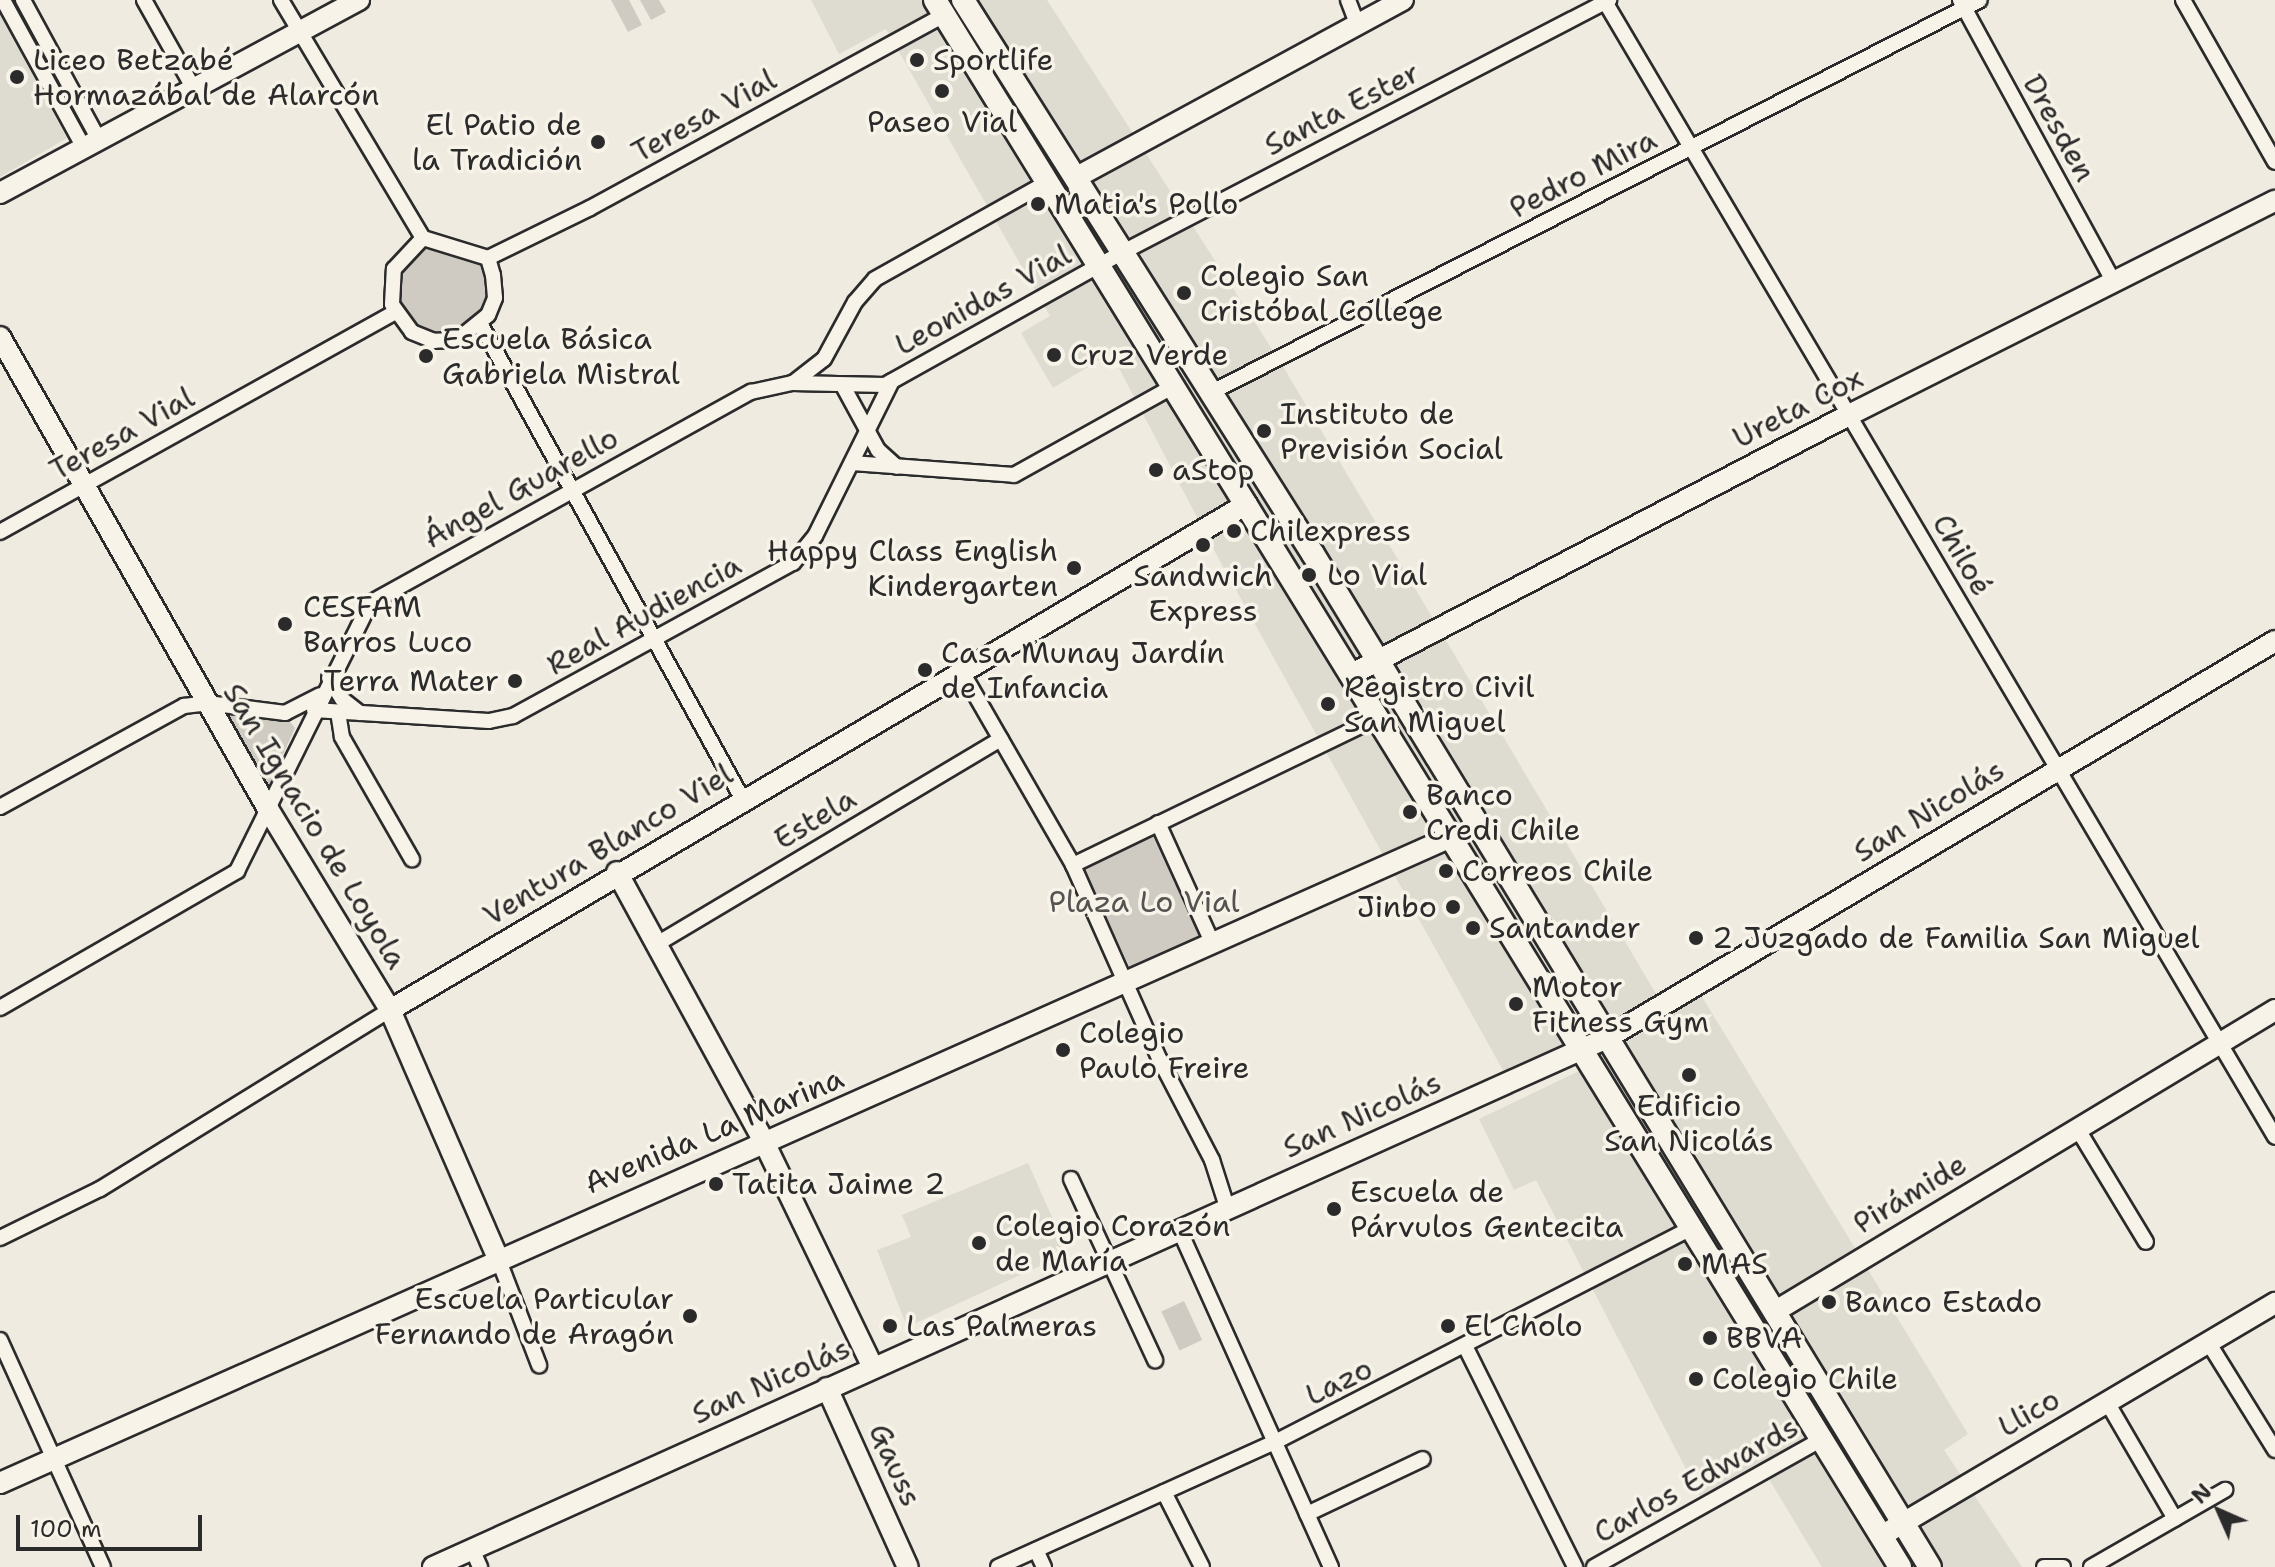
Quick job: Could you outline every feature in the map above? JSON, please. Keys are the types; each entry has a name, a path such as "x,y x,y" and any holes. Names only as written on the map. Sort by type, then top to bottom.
{"main road":[{"path":"939,7 968,9 1376,661 1930,1567"},
{"path":"939,7 1694,1227 1900,1567"},
{"path":"1756,1330 1774,1312"}],"street":[{"path":"3,0 92,144"},
{"path":"23,0 92,144"},
{"path":"144,0 194,89"},
{"path":"281,0 423,238 488,258 495,298 481,325 457,340 434,341 412,332 395,312 390,292 394,269 423,238"},
{"path":"0,193 359,0"},
{"path":"1348,0 1357,24"},
{"path":"1075,178 1403,0"},
{"name":"Pedro Mira","path":"1210,393 1694,146 1962,4 1980,0"},
{"path":"2183,0 2275,162"},
{"name":"Chiloé","path":"1606,1 2275,1137"},
{"name":"Santa Ester","path":"1100,265 1606,1"},
{"name":"Dresden","path":"1962,4 2114,282"},
{"name":"Teresa Vial","path":"488,258 590,208 939,7"},
{"name":"Ángel Guarello","path":"792,383 824,359 855,302 875,279 1048,182"},
{"name":"Ureta Cox","path":"1352,674 1849,415 2275,201"},
{"name":"Leonidas Vial","path":"843,386 879,387 892,381 1100,265"},
{"name":"Teresa Vial","path":"0,532 395,312"},
{"path":"481,325 743,800"},
{"name":"San Ignacio de Loyola","path":"0,337 268,809 390,1010 498,1258 539,1365"},
{"name":"Leonidas Vial","path":"852,463 892,381"},
{"name":"Ángel Guarello","path":"314,710 370,603 571,488 751,392 792,383 843,386"},
{"path":"843,386 869,428 878,450 897,467"},
{"path":"852,463 1014,475 1174,386"},
{"name":"Real Audiencia","path":"314,710 502,720 793,563 815,536 852,463"},
{"name":"Ventura Blanco Viel","path":"0,1238 100,1189 617,872 1247,504"},
{"name":"San Nicolás","path":"433,1567 476,1558 827,1388 1607,1038 2275,641"},
{"path":"961,670 1073,865 1212,1160 1227,1207"},
{"path":"329,678 342,699 360,713"},
{"path":"285,713 322,693"},
{"path":"0,807 177,709 207,703 285,713 296,719 302,734"},
{"path":"0,1008 231,877 268,809 314,710"},
{"path":"338,712 342,737 412,859"},
{"path":"1073,865 1379,717"},
{"name":"Estela","path":"657,944 1001,739"},
{"path":"1158,823 1212,942"},
{"name":"Avenida La Marina","path":"0,1483 498,1258 1453,836"},
{"path":"617,872 764,1142 873,1367"},
{"name":"Pirámide","path":"1774,1312 2275,1010"},
{"path":"2077,1128 2146,1242"},
{"path":"1071,1179 1112,1259 1155,1360"},
{"name":"Lazo","path":"998,1567 1275,1442 1466,1348 1694,1227"},
{"path":"1179,1229 1331,1567"},
{"name":"Llico","path":"1881,1536 2275,1303"},
{"path":"0,1340 103,1567"},
{"path":"2208,1342 2275,1450"},
{"path":"1466,1348 1575,1567"},
{"name":"Gauss","path":"827,1388 908,1567"},
{"path":"2107,1402 2175,1519"},
{"name":"Carlos Edwards","path":"1594,1567 1713,1505 1822,1439"},
{"path":"1307,1514 1423,1459"},
{"path":"2091,1567 2225,1490"},
{"path":"1164,1492 1202,1567"},
{"path":"1036,1550 1044,1567"},
{"path":"2044,1567 2063,1567"}],"shaded area":[{"path":"811,0 1047,0 1281,363 1658,997 1505,1074 1221,563 1111,353 1053,388 1021,333 1050,316 886,29 839,54"},
{"name":"Liceo Betzabé Hormazábal de Alarcón","path":"0,15 67,138 0,177"},
{"path":"1701,995 1968,1434 1944,1450 2022,1567 1822,1567 1761,1466 1702,1500 1536,1180 1514,1190 1479,1119 1579,1071"},
{"name":"Colegio Corazón de María","path":"1028,1163 1068,1253 907,1327 877,1250 911,1237 902,1215"}],"green space":[{"path":"611,0 629,0 642,25 628,32"},
{"path":"640,0 659,0 666,12 651,20"},
{"path":"419,246 479,261 490,273 487,307 454,336 419,332 396,307 395,273"},
{"path":"225,713 288,719 295,728 269,785"},
{"name":"Plaza Lo Vial","path":"1157,834 1205,936 1131,971 1084,868"},
{"path":"1184,1301 1202,1340 1180,1351 1161,1312"}],"place":[{"name":"Sportlife","path":"917,60"},
{"name":"Liceo Betzabé Hormazábal de Alarcón","path":"17,77"},
{"name":"Paseo Vial","path":"942,91"},
{"name":"El Patio de la Tradición","path":"598,142"},
{"name":"Matia's Pollo","path":"1038,204"},
{"name":"Colegio San Cristóbal College","path":"1184,293"},
{"name":"Cruz Verde","path":"1054,355"},
{"name":"Escuela Básica Gabriela Mistral","path":"426,356"},
{"name":"Instituto de Previsión Social","path":"1264,431"},
{"name":"aStop","path":"1156,470"},
{"name":"Chilexpress","path":"1234,531"},
{"name":"Sandwich Express","path":"1203,545"},
{"name":"Happy Class English Kindergarten","path":"1074,568"},
{"name":"Lo Vial","path":"1309,575"},
{"name":"CESFAM Barros Luco","path":"285,624"},
{"name":"Casa Munay Jardín de Infancia","path":"925,670"},
{"name":"Terra Mater","path":"515,681"},
{"name":"Registro Civil San Miguel","path":"1328,704"},
{"name":"Banco Credi Chile","path":"1410,812"},
{"name":"Correos Chile","path":"1446,871"},
{"name":"Jinbo","path":"1453,907"},
{"name":"Santander","path":"1473,928"},
{"name":"2 Juzgado de Familia San Miguel","path":"1696,938"},
{"name":"Motor Fitness Gym","path":"1516,1004"},
{"name":"Colegio Paulo Freire","path":"1063,1050"},
{"name":"Edificio San Nicolás","path":"1689,1075"},
{"name":"Tatita Jaime 2","path":"716,1184"},
{"name":"Escuela de Párvulos Gentecita","path":"1334,1209"},
{"name":"Colegio Corazón de María","path":"979,1243"},
{"name":"MAS","path":"1685,1264"},
{"name":"Banco Estado","path":"1829,1302"},
{"name":"Escuela Particular Fernando de Aragón","path":"690,1316"},
{"name":"Las Palmeras","path":"890,1326"},
{"name":"El Cholo","path":"1448,1326"},
{"name":"BBVA","path":"1710,1338"},
{"name":"Colegio Chile","path":"1696,1379"}]}
